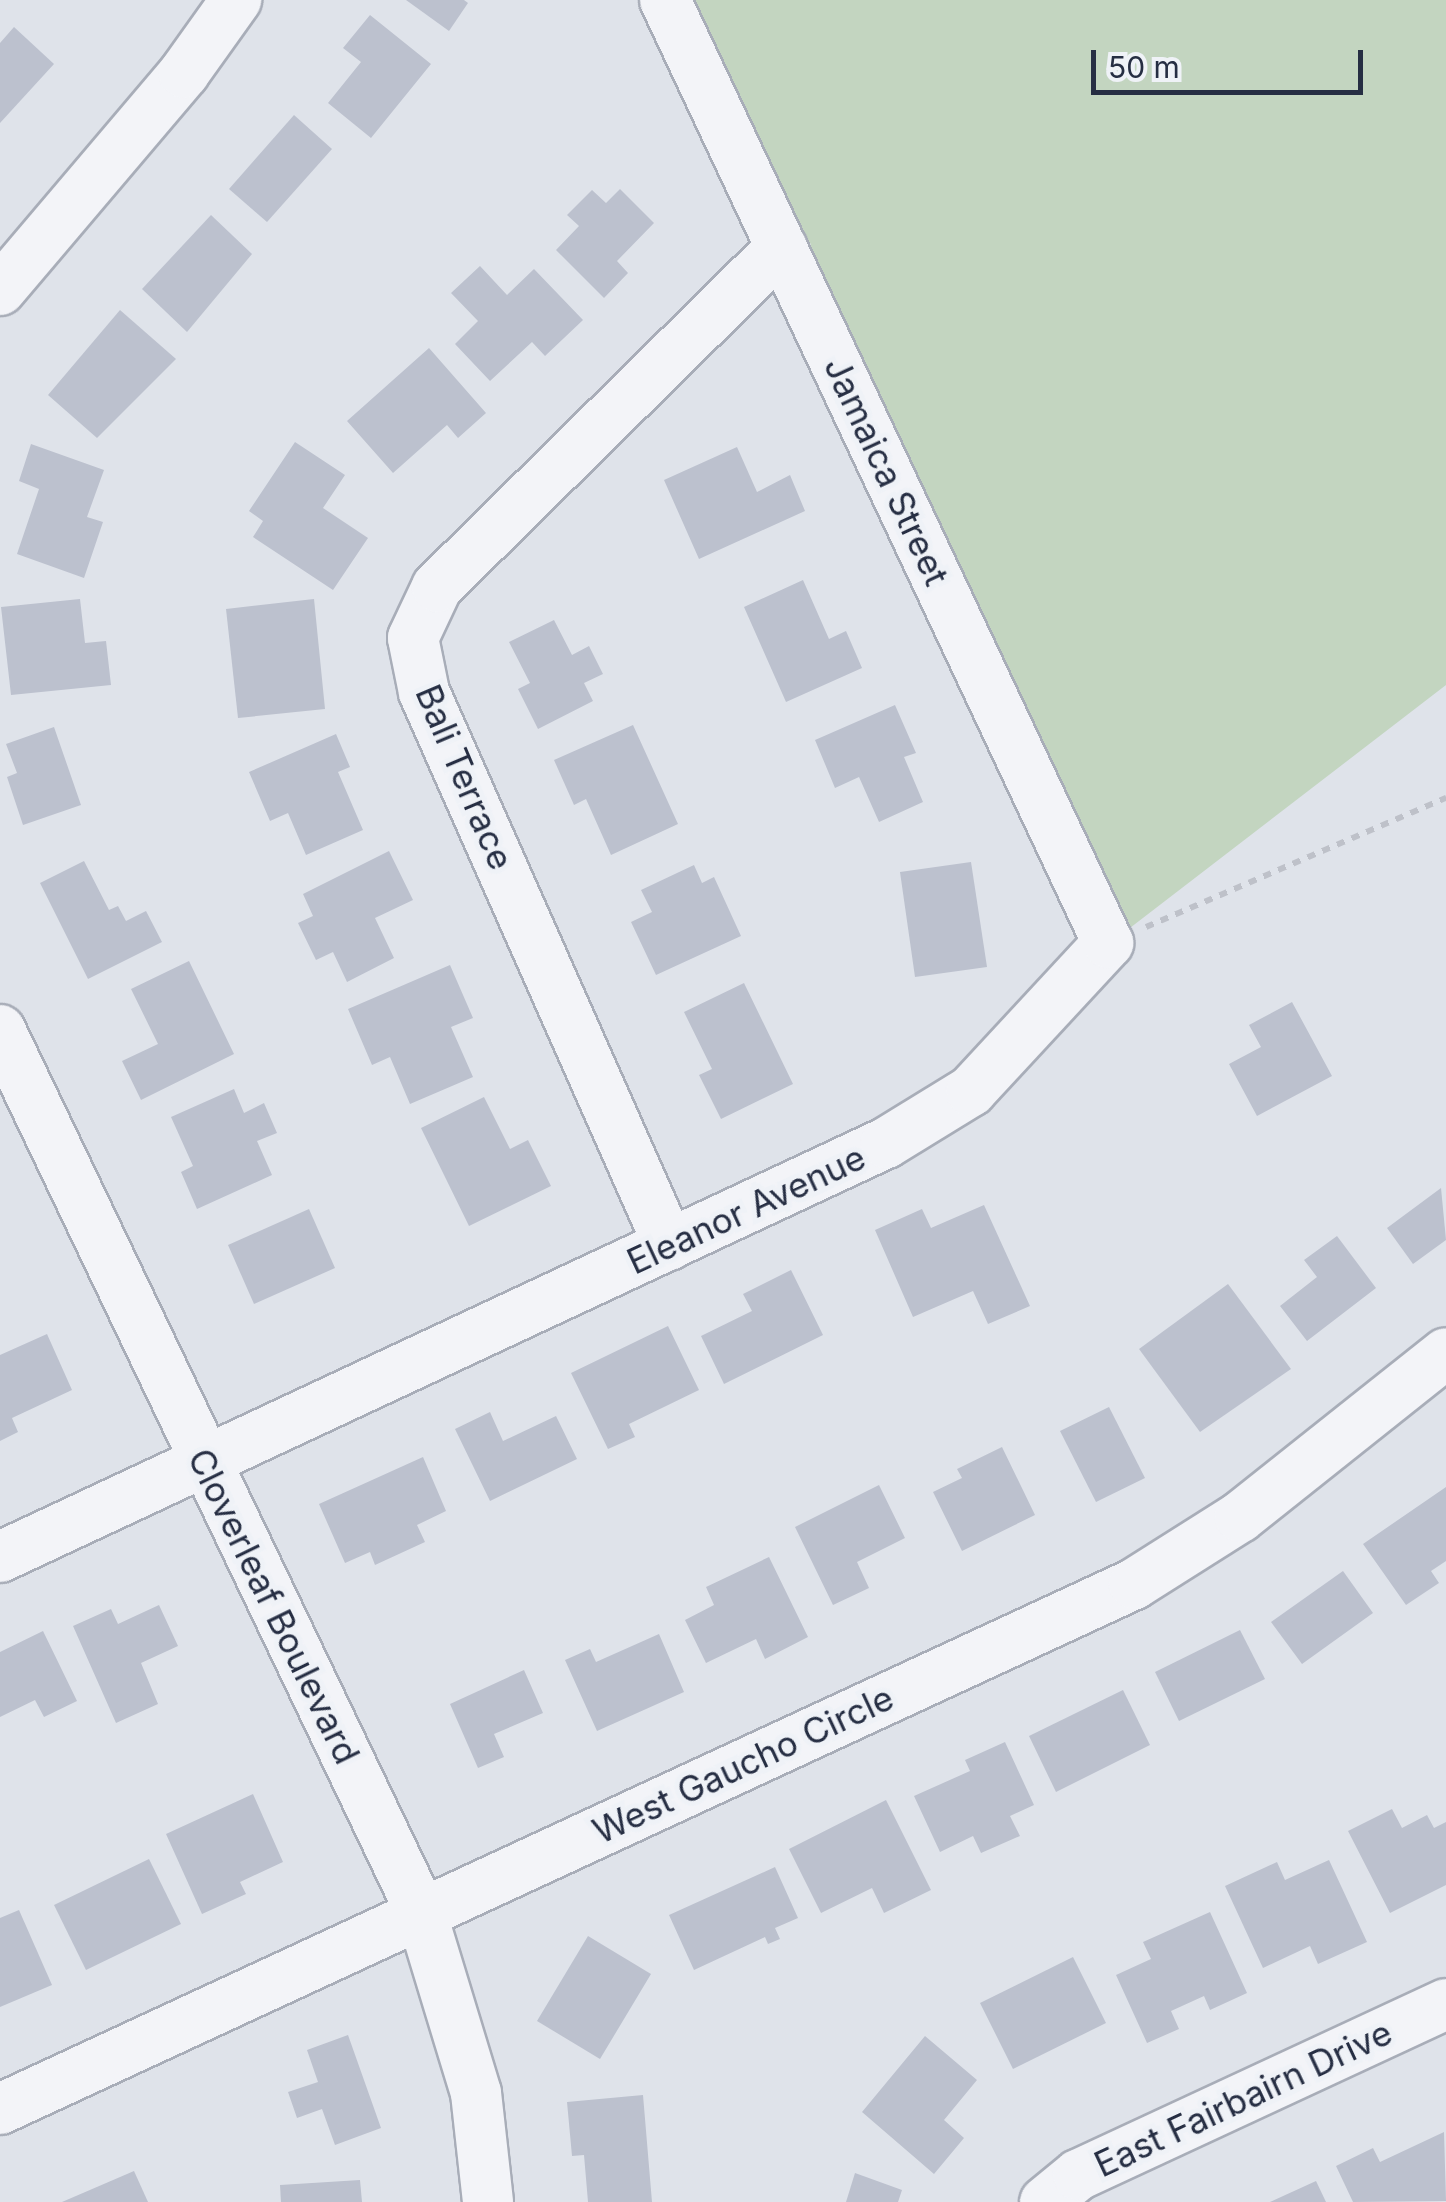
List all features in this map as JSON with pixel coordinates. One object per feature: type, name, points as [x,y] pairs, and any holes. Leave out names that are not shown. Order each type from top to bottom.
[{"type":"street","points":[[0,290],[184,73],[236,0]]},
{"type":"street","name":"Jamaica Street","points":[[665,0],[1108,943]]},
{"type":"street","name":"Bali Terrace","points":[[669,1245],[424,692],[413,638],[437,587],[782,247]]},
{"type":"street","name":"Eleanor Avenue","points":[[0,1557],[886,1144],[972,1091],[1108,943]]},
{"type":"street","name":"Cloverleaf Boulevard","points":[[0,1030],[421,1912],[476,2093],[488,2202]]},
{"type":"street","name":"West Gaucho Circle","points":[[0,2108],[1134,1584],[1240,1517],[1446,1352]]},
{"type":"street","name":"East Fairbairn Drive","points":[[1045,2202],[1078,2175],[1446,2004]]},
{"type":"path","points":[[1108,943],[1446,798]]},
{"type":"green space","points":[[690,0],[1446,0],[1446,685],[1126,931],[806,249],[811,244],[800,234]]},
{"type":"building","points":[[406,0],[464,0],[468,3],[449,31]]},
{"type":"building","points":[[370,15],[431,64],[371,138],[328,103],[361,62],[343,48]]},
{"type":"building","points":[[14,27],[54,64],[0,123],[0,43]]},
{"type":"building","points":[[294,115],[332,149],[267,222],[229,189]]},
{"type":"building","points":[[620,189],[654,223],[617,261],[628,273],[604,298],[556,250],[579,226],[567,215],[592,190],[606,203]]},
{"type":"building","points":[[211,215],[252,254],[187,332],[142,289]]},
{"type":"building","points":[[480,266],[507,295],[534,269],[583,320],[545,356],[532,342],[490,381],[455,344],[478,321],[451,293]]},
{"type":"building","points":[[120,310],[176,359],[97,438],[48,395]]},
{"type":"building","points":[[429,348],[486,413],[458,438],[447,425],[393,473],[347,421]]},
{"type":"building","points":[[295,442],[345,475],[323,508],[368,538],[333,590],[253,537],[263,521],[249,511]]},
{"type":"building","points":[[31,444],[104,470],[87,517],[103,522],[84,578],[17,554],[39,489],[19,481]]},
{"type":"building","points":[[737,447],[757,492],[790,475],[805,511],[699,559],[664,480]]},
{"type":"building","points":[[803,580],[829,639],[846,631],[862,668],[786,702],[744,607]]},
{"type":"building","points":[[80,599],[85,643],[106,641],[111,685],[11,695],[1,607]]},
{"type":"building","points":[[314,599],[325,709],[238,718],[226,609]]},
{"type":"building","points":[[554,620],[572,655],[589,646],[603,674],[584,683],[593,701],[538,729],[518,689],[530,683],[509,642]]},
{"type":"building","points":[[895,705],[916,753],[904,757],[923,802],[879,822],[859,777],[835,788],[815,740]]},
{"type":"building","points":[[633,725],[678,824],[611,855],[586,799],[574,805],[554,760]]},
{"type":"building","points":[[54,727],[81,805],[23,825],[7,777],[17,773],[6,744]]},
{"type":"building","points":[[336,734],[350,767],[338,772],[363,830],[306,855],[288,813],[270,821],[249,772]]},
{"type":"building","points":[[389,851],[413,900],[375,918],[394,958],[347,982],[333,952],[316,960],[298,923],[313,916],[303,894]]},
{"type":"building","points":[[84,861],[109,910],[118,906],[126,921],[146,911],[162,942],[88,979],[40,883]]},
{"type":"building","points":[[971,862],[987,967],[915,977],[900,872]]},
{"type":"building","points":[[694,865],[702,883],[714,877],[741,936],[656,975],[631,922],[652,912],[641,890]]},
{"type":"building","points":[[189,961],[234,1054],[141,1100],[122,1061],[158,1044],[131,989]]},
{"type":"building","points":[[450,965],[473,1018],[451,1027],[473,1077],[410,1104],[390,1057],[372,1065],[348,1009]]},
{"type":"building","points":[[744,983],[793,1084],[721,1119],[699,1075],[712,1069],[684,1012]]},
{"type":"building","points":[[1292,1002],[1332,1076],[1257,1116],[1229,1064],[1261,1047],[1249,1025]]},
{"type":"building","points":[[234,1089],[244,1113],[264,1103],[277,1133],[257,1141],[272,1175],[197,1209],[181,1172],[193,1166],[171,1117]]},
{"type":"building","points":[[484,1097],[510,1149],[528,1140],[551,1186],[469,1226],[421,1128]]},
{"type":"building","points":[[1441,1188],[1446,1240],[1413,1264],[1387,1228]]},
{"type":"building","points":[[984,1205],[1030,1306],[988,1324],[973,1291],[913,1317],[875,1230],[922,1209],[931,1228]]},
{"type":"building","points":[[309,1209],[335,1268],[254,1304],[228,1245]]},
{"type":"building","points":[[1337,1236],[1376,1288],[1307,1341],[1280,1306],[1317,1277],[1304,1260]]},
{"type":"building","points":[[791,1270],[823,1335],[724,1384],[701,1336],[752,1311],[743,1294]]},
{"type":"building","points":[[1228,1284],[1291,1369],[1200,1432],[1139,1349]]},
{"type":"building","points":[[668,1326],[699,1390],[629,1424],[635,1437],[608,1449],[571,1373]]},
{"type":"building","points":[[47,1334],[72,1390],[12,1418],[18,1432],[0,1441],[0,1355]]},
{"type":"building","points":[[1109,1407],[1145,1478],[1096,1502],[1060,1431]]},
{"type":"building","points":[[490,1412],[503,1441],[556,1416],[577,1459],[490,1501],[455,1429]]},
{"type":"building","points":[[1002,1447],[1035,1515],[962,1551],[933,1492],[962,1478],[957,1469]]},
{"type":"building","points":[[423,1457],[446,1511],[417,1525],[425,1542],[375,1565],[370,1552],[345,1563],[319,1504]]},
{"type":"building","points":[[879,1485],[905,1538],[857,1562],[869,1588],[833,1605],[795,1527]]},
{"type":"building","points":[[1446,1487],[1446,1561],[1431,1571],[1439,1583],[1406,1605],[1363,1544]]},
{"type":"building","points":[[769,1557],[808,1637],[765,1659],[756,1639],[706,1663],[685,1620],[714,1605],[706,1587]]},
{"type":"building","points":[[1343,1571],[1373,1613],[1302,1664],[1271,1622]]},
{"type":"building","points":[[159,1605],[178,1646],[141,1663],[158,1704],[116,1723],[73,1626],[111,1609],[118,1624]]},
{"type":"building","points":[[1240,1630],[1265,1679],[1179,1721],[1155,1672]]},
{"type":"building","points":[[43,1631],[77,1701],[44,1717],[35,1700],[0,1717],[0,1652]]},
{"type":"building","points":[[659,1634],[684,1692],[597,1731],[565,1660],[590,1649],[596,1662]]},
{"type":"building","points":[[524,1670],[543,1713],[494,1734],[504,1757],[478,1768],[450,1704]]},
{"type":"building","points":[[1123,1690],[1150,1745],[1056,1792],[1029,1736]]},
{"type":"building","points":[[1005,1742],[1034,1805],[1010,1816],[1020,1836],[981,1853],[973,1836],[940,1852],[914,1796],[970,1771],[965,1760]]},
{"type":"building","points":[[253,1794],[283,1862],[240,1882],[246,1894],[202,1914],[166,1834]]},
{"type":"building","points":[[886,1800],[931,1890],[884,1913],[872,1888],[821,1913],[789,1849]]},
{"type":"building","points":[[1392,1809],[1402,1828],[1427,1815],[1434,1828],[1446,1822],[1446,1885],[1390,1913],[1348,1831]]},
{"type":"building","points":[[149,1859],[181,1924],[86,1970],[54,1905]]},
{"type":"building","points":[[1329,1860],[1367,1942],[1318,1964],[1310,1946],[1263,1968],[1225,1886],[1277,1862],[1285,1880]]},
{"type":"building","points":[[775,1867],[798,1918],[775,1928],[780,1939],[768,1944],[765,1937],[694,1970],[669,1915]]},
{"type":"building","points":[[19,1910],[52,1985],[0,2007],[0,1918]]},
{"type":"building","points":[[1210,1912],[1247,1993],[1210,2010],[1204,1996],[1171,2011],[1179,2029],[1147,2043],[1116,1975],[1151,1959],[1143,1942]]},
{"type":"building","points":[[588,1936],[651,1974],[600,2059],[537,2021]]},
{"type":"building","points":[[1073,1957],[1106,2023],[1013,2069],[980,2003]]},
{"type":"building","points":[[348,2035],[381,2128],[335,2145],[322,2109],[297,2118],[288,2092],[318,2082],[307,2050]]},
{"type":"building","points":[[925,2036],[977,2080],[944,2120],[964,2138],[934,2174],[862,2112]]},
{"type":"building","points":[[643,2095],[652,2202],[588,2202],[584,2155],[572,2156],[567,2102]]},
{"type":"building","points":[[1444,2132],[1446,2201],[1353,2202],[1336,2166],[1373,2148],[1380,2162]]},
{"type":"building","points":[[134,2171],[148,2202],[62,2202]]},
{"type":"building","points":[[855,2173],[902,2190],[898,2202],[846,2202]]},
{"type":"building","points":[[360,2180],[362,2202],[281,2202],[280,2185]]},
{"type":"building","points":[[1316,2181],[1326,2202],[1270,2202]]}]
